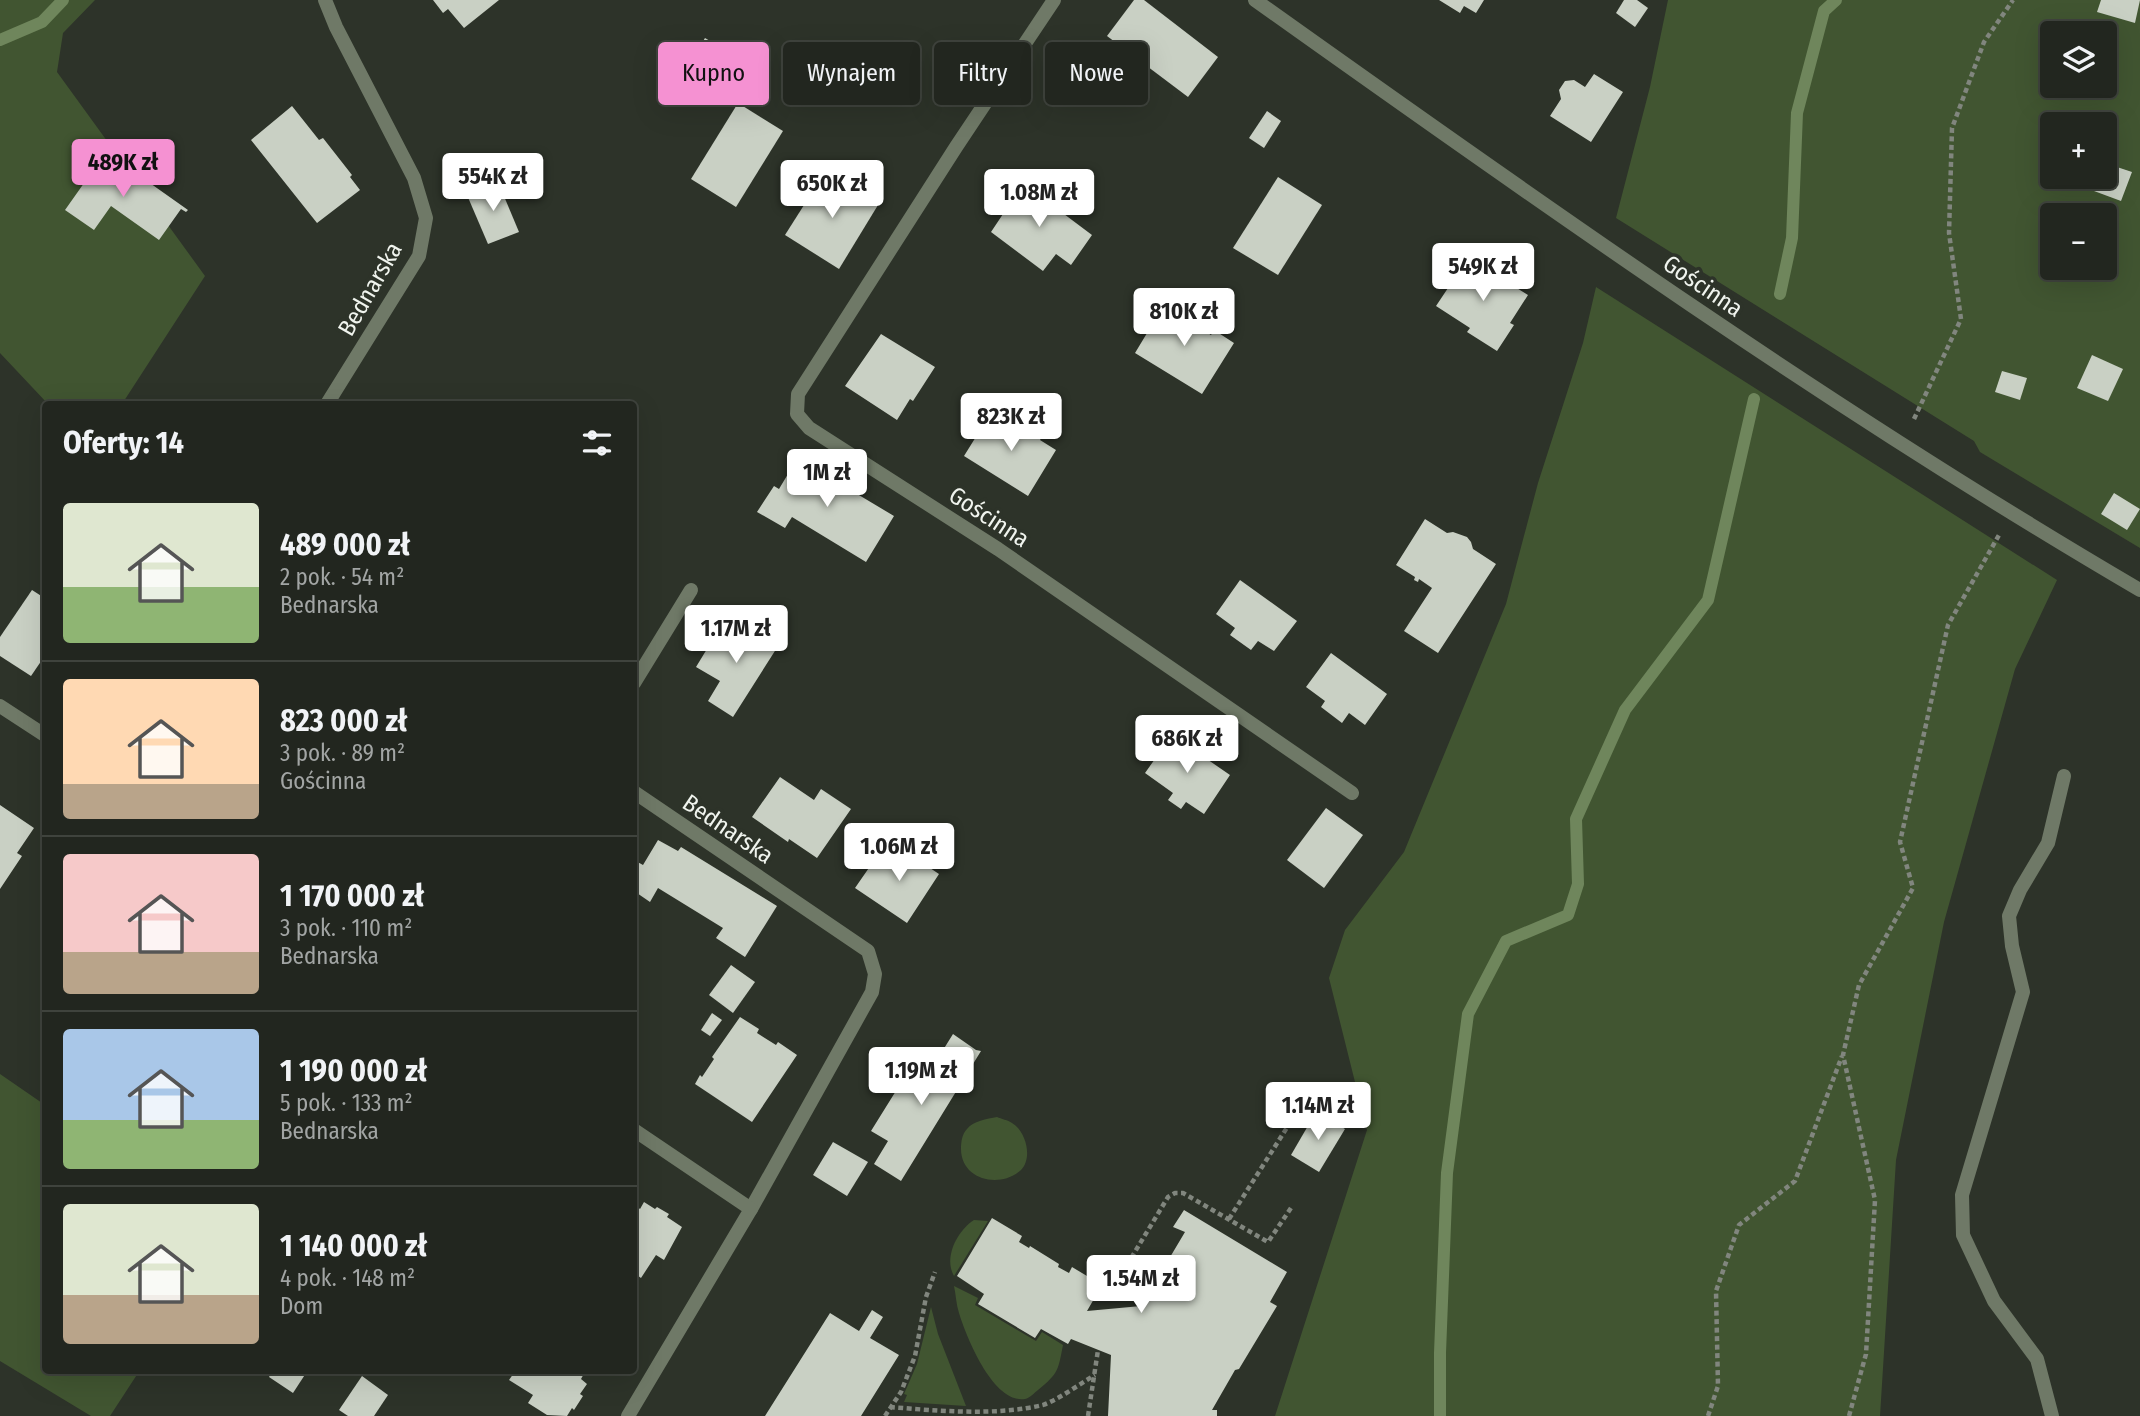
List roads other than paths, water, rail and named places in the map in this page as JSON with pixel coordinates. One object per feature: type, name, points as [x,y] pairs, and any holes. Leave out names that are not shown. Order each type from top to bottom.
[{"type":"street","name":"Bednarska","points":[[326,0],[336,27],[414,178],[426,218],[419,256],[329,401]]},
{"type":"street","name":"Gościnna","points":[[1054,0],[798,394],[797,414],[809,428],[998,549],[1352,793]]},
{"type":"street","name":"Gościnna","points":[[1255,0],[1492,170],[1694,308],[1913,451],[2140,590]]},
{"type":"street","points":[[637,678],[691,590]]},
{"type":"street","points":[[0,706],[42,733]]},
{"type":"street","points":[[2052,1416],[2037,1359],[1994,1301],[1963,1235],[1962,1195],[2022,992],[2012,946],[2009,916],[2020,890],[2048,843],[2064,776]]},
{"type":"street","name":"Bednarska","points":[[628,1416],[751,1209],[872,992],[875,974],[868,951],[637,794]]},
{"type":"street","points":[[637,1132],[751,1209]]},
{"type":"waterway","points":[[0,40],[42,22],[63,0]]},
{"type":"waterway","points":[[1780,294],[1792,238],[1797,113],[1824,11],[1836,0]]},
{"type":"waterway","points":[[1440,1416],[1447,1173],[1468,1014],[1506,941],[1568,915],[1578,884],[1576,819],[1625,710],[1708,600],[1754,399]]}]
